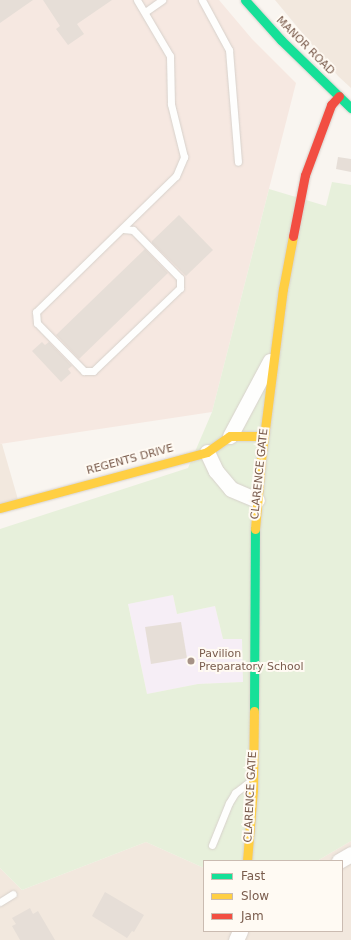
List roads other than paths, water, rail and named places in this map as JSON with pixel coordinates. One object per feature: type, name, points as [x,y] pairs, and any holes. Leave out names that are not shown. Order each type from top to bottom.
[{"type":"street","name":"MANOR ROAD","points":[[245,0],[281,40],[351,108]]},
{"type":"street","name":"CLARENCE GATE","points":[[247,860],[253,780],[255,524],[264,436],[283,289],[306,175],[331,106],[339,96]]},
{"type":"street","points":[[264,436],[230,436],[275,351]]},
{"type":"street","name":"REGENTS DRIVE","points":[[0,508],[207,452],[230,436]]},
{"type":"street","points":[[207,452],[216,472],[231,489],[257,500]]},
{"type":"street","points":[[341,860],[351,854]]},
{"type":"lane","points":[[122,229],[133,230],[180,278],[180,288],[93,371],[84,371],[37,322],[36,312],[176,176],[184,157],[171,104],[170,56],[137,0]]},
{"type":"lane","points":[[145,12],[162,0]]},
{"type":"lane","points":[[202,0],[229,50],[238,162]]},
{"type":"lane","points":[[212,845],[234,793],[253,780]]},
{"type":"lane","points":[[0,902],[13,894]]},
{"type":"place","name":"Pavilion Preparatory School","points":[[191,661]]}]
